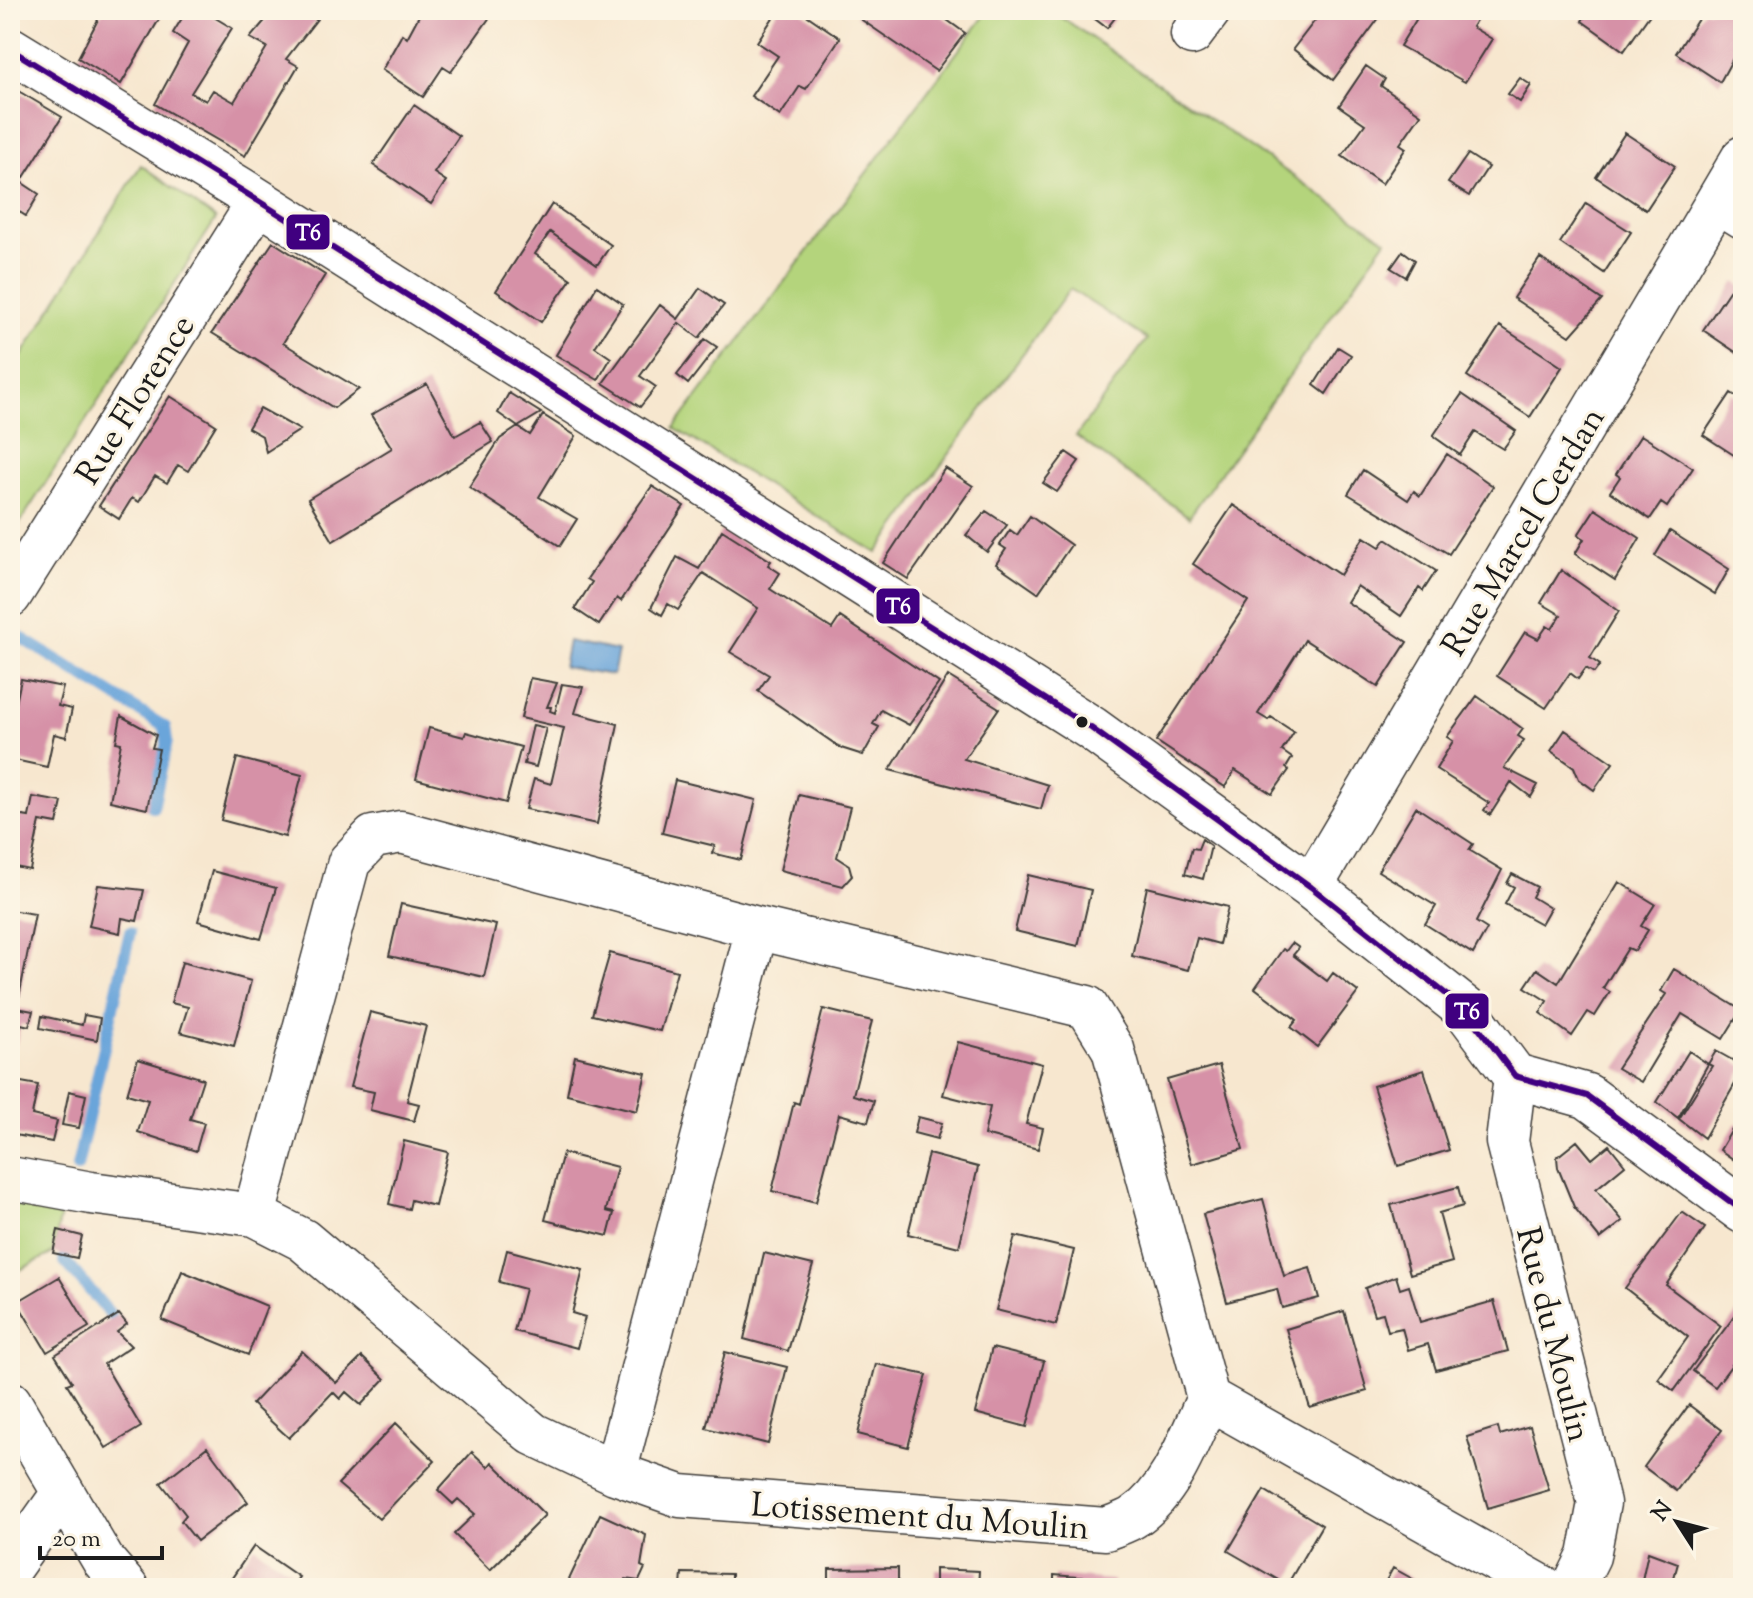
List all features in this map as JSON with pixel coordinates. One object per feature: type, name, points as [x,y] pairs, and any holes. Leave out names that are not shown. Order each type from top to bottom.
[{"type":"street","points":[[10,49],[259,201],[1091,728],[1311,887],[1465,1009],[1515,1076],[1587,1096],[1743,1211]]},
{"type":"street","name":"Rue Marcel Cerdan","points":[[1311,887],[1730,209],[1743,157]]},
{"type":"street","name":"Rue Florence","points":[[10,596],[259,201]]},
{"type":"street","points":[[254,1215],[349,862],[373,837],[401,832],[757,928],[1087,1007],[1113,1049],[1208,1398],[1545,1588]]},
{"type":"street","points":[[615,1473],[757,928]]},
{"type":"street","name":"Rue du Moulin","points":[[1515,1076],[1507,1142],[1599,1503],[1589,1556],[1573,1588]]},
{"type":"street","name":"Lotissement du Moulin","points":[[10,1178],[91,1193],[254,1215],[303,1240],[533,1434],[615,1473],[680,1496],[1106,1529],[1135,1516],[1154,1497],[1174,1468],[1208,1398]]},
{"type":"street","points":[[10,1402],[103,1560],[127,1588]]},
{"type":"street","points":[[10,1568],[63,1493]]},
{"type":"green space","points":[[989,10],[1051,10],[1386,240],[1189,517],[1076,436],[1147,339],[1070,289],[877,553],[674,428]]},
{"type":"green space","points":[[141,165],[216,219],[10,538],[10,362],[16,365]]},
{"type":"green space","points":[[10,1196],[62,1209],[53,1253],[10,1275]]},
{"type":"water","points":[[568,641],[618,651],[613,675],[563,667]]},
{"type":"building","points":[[103,10],[151,10],[161,16],[121,84],[78,58]]},
{"type":"building","points":[[187,10],[202,10],[232,28],[191,93],[206,101],[213,90],[234,102],[267,47],[250,38],[268,17],[260,10],[324,10],[286,59],[298,66],[245,156],[155,104],[188,43],[173,33]]},
{"type":"building","points":[[422,10],[495,10],[451,72],[443,67],[423,97],[382,70],[402,34],[407,38]]},
{"type":"building","points":[[778,10],[802,12],[840,38],[806,89],[800,86],[780,116],[751,96],[778,56],[757,42]]},
{"type":"building","points":[[860,10],[933,10],[965,33],[936,71],[856,16]]},
{"type":"building","points":[[1083,10],[1121,10],[1107,28]]},
{"type":"building","points":[[1323,10],[1368,10],[1379,18],[1333,80],[1293,49]]},
{"type":"building","points":[[1422,10],[1482,10],[1472,27],[1492,39],[1465,82],[1400,46]]},
{"type":"building","points":[[1589,10],[1653,10],[1624,51],[1582,21]]},
{"type":"building","points":[[1704,10],[1743,10],[1743,40],[1720,82],[1676,53]]},
{"type":"building","points":[[1366,66],[1385,79],[1381,86],[1421,114],[1400,144],[1406,148],[1382,184],[1342,156],[1365,124],[1339,106]]},
{"type":"building","points":[[1520,78],[1531,85],[1520,102],[1508,94]]},
{"type":"building","points":[[10,86],[62,117],[21,182],[39,194],[26,216],[10,206]]},
{"type":"building","points":[[414,105],[459,136],[434,173],[446,181],[431,204],[373,165]]},
{"type":"building","points":[[1625,133],[1675,166],[1646,210],[1596,177]]},
{"type":"building","points":[[1468,154],[1488,167],[1469,196],[1448,183]]},
{"type":"building","points":[[1586,203],[1631,232],[1604,273],[1560,243]]},
{"type":"building","points":[[552,204],[611,245],[597,265],[550,232],[535,254],[571,279],[541,322],[496,291]]},
{"type":"building","points":[[273,242],[325,275],[283,343],[359,389],[334,408],[212,333]]},
{"type":"building","points":[[1403,251],[1415,260],[1406,277],[1391,268]]},
{"type":"building","points":[[1540,258],[1602,300],[1570,336],[1513,298]]},
{"type":"building","points":[[1735,282],[1743,287],[1743,357],[1703,330]]},
{"type":"building","points":[[597,286],[623,304],[595,347],[611,358],[598,380],[556,355]]},
{"type":"building","points":[[700,288],[724,305],[699,338],[679,323],[640,376],[656,387],[640,407],[603,383],[660,305],[678,319]]},
{"type":"building","points":[[1500,326],[1562,367],[1530,417],[1467,376]]},
{"type":"building","points":[[705,339],[717,347],[688,384],[677,375]]},
{"type":"building","points":[[1338,347],[1351,355],[1326,394],[1314,385]]},
{"type":"building","points":[[427,384],[455,436],[480,422],[493,442],[333,541],[308,499],[392,448],[371,415]]},
{"type":"building","points":[[509,393],[541,413],[518,427],[498,413]]},
{"type":"building","points":[[1731,393],[1743,401],[1743,461],[1703,435]]},
{"type":"building","points":[[1462,394],[1516,431],[1503,449],[1475,432],[1460,455],[1433,436]]},
{"type":"building","points":[[170,396],[216,425],[188,471],[178,465],[167,483],[155,476],[139,502],[132,498],[119,519],[99,506]]},
{"type":"building","points":[[260,408],[300,430],[266,452],[262,436],[248,428]]},
{"type":"building","points":[[543,415],[576,436],[539,497],[577,519],[560,546],[469,487],[500,439],[518,427],[530,435]]},
{"type":"building","points":[[1641,435],[1693,468],[1667,507],[1661,503],[1650,519],[1610,492],[1620,477],[1616,474]]},
{"type":"building","points":[[1066,452],[1079,461],[1057,492],[1043,483]]},
{"type":"building","points":[[1447,454],[1493,486],[1449,554],[1348,494],[1363,470],[1408,500],[1414,491],[1420,496]]},
{"type":"building","points":[[945,468],[973,486],[908,579],[883,563]]},
{"type":"building","points":[[652,486],[684,506],[621,601],[617,598],[599,625],[575,609],[592,582],[587,579]]},
{"type":"building","points":[[1233,505],[1340,575],[1364,537],[1380,547],[1386,539],[1436,571],[1423,591],[1419,588],[1401,616],[1357,586],[1347,602],[1407,642],[1378,687],[1305,640],[1258,714],[1268,720],[1271,717],[1294,732],[1282,751],[1292,758],[1286,768],[1289,770],[1272,794],[1235,770],[1225,787],[1156,741],[1248,601],[1193,564]]},
{"type":"building","points":[[1595,509],[1640,538],[1615,580],[1575,554],[1584,539],[1578,535]]},
{"type":"building","points":[[986,511],[1007,525],[987,552],[966,535]]},
{"type":"building","points":[[1030,516],[1071,545],[1038,593],[996,564],[1006,549],[1000,545],[1010,530],[1017,535]]},
{"type":"building","points":[[722,530],[771,561],[768,565],[780,573],[770,589],[832,629],[840,617],[939,683],[909,725],[881,710],[873,724],[879,727],[863,755],[841,748],[758,691],[769,675],[730,652],[758,608],[703,573],[678,610],[668,604],[662,615],[651,608],[677,557],[699,569]]},
{"type":"building","points":[[1670,531],[1729,569],[1715,594],[1655,556]]},
{"type":"building","points":[[1561,570],[1619,611],[1590,658],[1600,665],[1594,673],[1586,668],[1578,679],[1570,673],[1546,708],[1497,676],[1525,632],[1538,639],[1547,626],[1552,629],[1561,615],[1541,603]]},
{"type":"building","points":[[948,676],[999,708],[964,759],[1048,785],[1041,809],[890,770]]},
{"type":"building","points":[[530,678],[557,683],[547,707],[551,707],[550,711],[555,713],[562,684],[583,687],[575,713],[618,724],[597,824],[526,809],[534,779],[551,784],[564,728],[521,718]]},
{"type":"building","points":[[21,679],[63,687],[58,706],[72,709],[66,737],[54,734],[47,767],[10,759],[10,733]]},
{"type":"building","points":[[1477,696],[1523,729],[1518,736],[1524,740],[1504,768],[1538,785],[1531,797],[1511,782],[1490,815],[1484,810],[1489,803],[1436,769],[1453,741],[1447,737]]},
{"type":"building","points":[[121,716],[156,735],[152,748],[159,749],[147,809],[110,801],[121,743],[116,742]]},
{"type":"building","points":[[533,725],[546,728],[536,767],[524,764]]},
{"type":"building","points":[[429,728],[464,737],[466,732],[521,747],[506,803],[416,779]]},
{"type":"building","points":[[1565,730],[1613,763],[1594,790],[1579,779],[1574,767],[1551,751]]},
{"type":"building","points":[[237,758],[302,775],[285,837],[221,820]]},
{"type":"building","points":[[675,780],[756,800],[741,860],[712,853],[715,846],[662,833]]},
{"type":"building","points":[[799,795],[850,807],[837,857],[849,865],[852,876],[843,886],[780,870]]},
{"type":"building","points":[[33,797],[62,802],[57,824],[40,821],[30,870],[10,866],[10,814],[29,817]]},
{"type":"building","points":[[1416,807],[1473,844],[1469,850],[1502,870],[1476,922],[1487,929],[1473,954],[1425,924],[1436,906],[1378,871]]},
{"type":"building","points":[[1202,839],[1211,846],[1203,879],[1185,874],[1192,848],[1198,849]]},
{"type":"building","points":[[212,871],[276,888],[261,939],[198,921]]},
{"type":"building","points":[[1512,874],[1537,887],[1532,897],[1550,908],[1541,924],[1505,904],[1514,887],[1507,883]]},
{"type":"building","points":[[1028,875],[1091,890],[1078,946],[1015,931]]},
{"type":"building","points":[[1619,882],[1655,904],[1641,926],[1648,930],[1635,951],[1628,948],[1603,988],[1610,992],[1595,1016],[1588,1012],[1572,1036],[1540,1013],[1547,1001],[1525,987],[1537,969],[1558,983]]},
{"type":"building","points":[[98,885],[144,890],[137,921],[122,918],[120,933],[89,926]]},
{"type":"building","points":[[1147,887],[1228,907],[1219,944],[1197,938],[1188,970],[1132,956]]},
{"type":"building","points":[[401,904],[496,925],[484,977],[389,956]]},
{"type":"building","points":[[10,910],[35,914],[17,1008],[33,1011],[29,1026],[21,1024],[16,1045],[10,1044]]},
{"type":"building","points":[[1292,943],[1299,948],[1293,955],[1327,981],[1333,973],[1358,992],[1317,1047],[1291,1027],[1297,1020],[1255,988],[1283,949],[1286,951]]},
{"type":"building","points":[[610,953],[677,971],[660,1031],[592,1015]]},
{"type":"building","points":[[182,962],[251,981],[234,1046],[180,1032],[188,1007],[171,1003]]},
{"type":"building","points":[[1674,969],[1741,1010],[1723,1039],[1682,1014],[1641,1082],[1617,1068],[1666,994],[1661,991]]},
{"type":"building","points":[[823,1009],[872,1021],[853,1095],[874,1101],[868,1122],[839,1114],[816,1202],[772,1191],[794,1102],[799,1104]]},
{"type":"building","points":[[370,1012],[426,1026],[407,1101],[419,1104],[414,1121],[370,1110],[374,1092],[350,1087]]},
{"type":"building","points":[[84,1015],[100,1018],[97,1040],[40,1028],[42,1016],[82,1025]]},
{"type":"building","points":[[958,1042],[1042,1064],[1026,1124],[1043,1128],[1038,1149],[984,1135],[990,1107],[943,1095]]},
{"type":"building","points":[[1689,1051],[1708,1064],[1678,1118],[1657,1102]]},
{"type":"building","points":[[1716,1051],[1743,1066],[1743,1070],[1704,1138],[1679,1119],[1712,1066],[1708,1064]]},
{"type":"building","points":[[575,1056],[646,1073],[637,1111],[567,1094]]},
{"type":"building","points":[[138,1059],[203,1079],[190,1119],[204,1123],[196,1151],[138,1132],[148,1100],[127,1094]]},
{"type":"building","points":[[1219,1065],[1243,1149],[1192,1164],[1167,1080]]},
{"type":"building","points":[[1424,1070],[1449,1150],[1398,1166],[1373,1086]]},
{"type":"building","points":[[10,1080],[38,1085],[32,1115],[57,1121],[52,1142],[10,1134]]},
{"type":"building","points":[[69,1091],[86,1095],[79,1128],[62,1125]]},
{"type":"building","points":[[918,1117],[942,1123],[937,1139],[914,1133]]},
{"type":"building","points":[[1736,1123],[1743,1127],[1743,1166],[1720,1150]]},
{"type":"building","points":[[404,1141],[448,1152],[435,1206],[411,1200],[409,1209],[389,1204]]},
{"type":"building","points":[[1577,1141],[1592,1159],[1609,1145],[1625,1165],[1596,1189],[1623,1221],[1600,1239],[1574,1207],[1558,1168],[1557,1157]]},
{"type":"building","points":[[563,1153],[617,1167],[606,1211],[614,1213],[608,1236],[545,1220]]},
{"type":"building","points":[[928,1154],[978,1167],[959,1247],[908,1234]]},
{"type":"building","points":[[1458,1187],[1463,1206],[1439,1213],[1452,1262],[1410,1274],[1391,1205]]},
{"type":"building","points":[[1263,1199],[1284,1276],[1310,1268],[1319,1298],[1282,1308],[1277,1289],[1227,1302],[1203,1214]]},
{"type":"building","points":[[1682,1212],[1705,1228],[1666,1285],[1721,1326],[1674,1391],[1658,1379],[1688,1337],[1625,1288]]},
{"type":"building","points":[[58,1230],[82,1236],[77,1258],[53,1253]]},
{"type":"building","points":[[1015,1236],[1074,1250],[1056,1325],[996,1310]]},
{"type":"building","points":[[507,1250],[583,1270],[572,1313],[585,1317],[577,1348],[514,1331],[525,1289],[499,1282]]},
{"type":"building","points":[[764,1253],[813,1265],[788,1351],[744,1339]]},
{"type":"building","points":[[182,1271],[267,1306],[248,1355],[162,1320]]},
{"type":"building","points":[[1396,1276],[1400,1289],[1409,1286],[1420,1322],[1494,1301],[1508,1351],[1436,1370],[1428,1344],[1408,1350],[1402,1328],[1388,1331],[1383,1313],[1374,1315],[1365,1288]]},
{"type":"building","points":[[59,1277],[89,1327],[47,1352],[17,1302]]},
{"type":"building","points":[[1743,1305],[1743,1350],[1715,1387],[1693,1371]]},
{"type":"building","points":[[1344,1311],[1367,1391],[1310,1408],[1286,1329]]},
{"type":"building","points":[[119,1314],[127,1324],[117,1332],[131,1346],[104,1364],[141,1427],[106,1448],[67,1384],[72,1382],[55,1355]]},
{"type":"building","points":[[992,1348],[1044,1361],[1027,1427],[975,1413]]},
{"type":"building","points":[[302,1351],[336,1383],[362,1357],[385,1379],[361,1405],[346,1392],[340,1399],[333,1392],[289,1438],[252,1404]]},
{"type":"building","points":[[725,1352],[787,1367],[768,1444],[706,1428]]},
{"type":"building","points":[[876,1364],[927,1375],[908,1447],[858,1434]]},
{"type":"building","points":[[1689,1405],[1722,1430],[1676,1491],[1644,1467]]},
{"type":"building","points":[[396,1423],[435,1461],[379,1519],[338,1484]]},
{"type":"building","points":[[1530,1426],[1549,1490],[1488,1508],[1467,1437],[1498,1427],[1500,1435]]},
{"type":"building","points":[[207,1447],[248,1502],[197,1541],[181,1521],[186,1515],[161,1483]]},
{"type":"building","points":[[472,1452],[488,1467],[492,1462],[545,1515],[490,1570],[454,1534],[475,1514],[458,1499],[453,1504],[438,1490]]},
{"type":"building","points":[[1264,1490],[1322,1525],[1287,1585],[1228,1551]]},
{"type":"building","points":[[600,1514],[646,1535],[641,1566],[645,1568],[639,1581],[626,1579],[622,1588],[565,1588]]},
{"type":"building","points":[[254,1546],[299,1577],[291,1588],[225,1588]]},
{"type":"building","points":[[1648,1552],[1678,1563],[1672,1585],[1642,1580]]},
{"type":"building","points":[[898,1568],[898,1588],[829,1588],[829,1569]]},
{"type":"building","points":[[1393,1568],[1429,1588],[1382,1588]]},
{"type":"building","points":[[935,1569],[979,1571],[978,1588],[935,1588]]},
{"type":"building","points":[[682,1573],[731,1574],[731,1588],[681,1588]]},
{"type":"building","points":[[1054,1575],[1113,1580],[1113,1588],[1054,1588]]},
{"type":"waterway","points":[[20,637],[165,727],[167,741],[153,807]]},
{"type":"waterway","points":[[77,1167],[130,932]]},
{"type":"waterway","points":[[64,1260],[110,1314]]},
{"type":"transit line","name":"T6","points":[[10,49],[241,190],[1091,728],[1311,887],[1465,1009],[1515,1076],[1587,1096],[1743,1211]]}]
